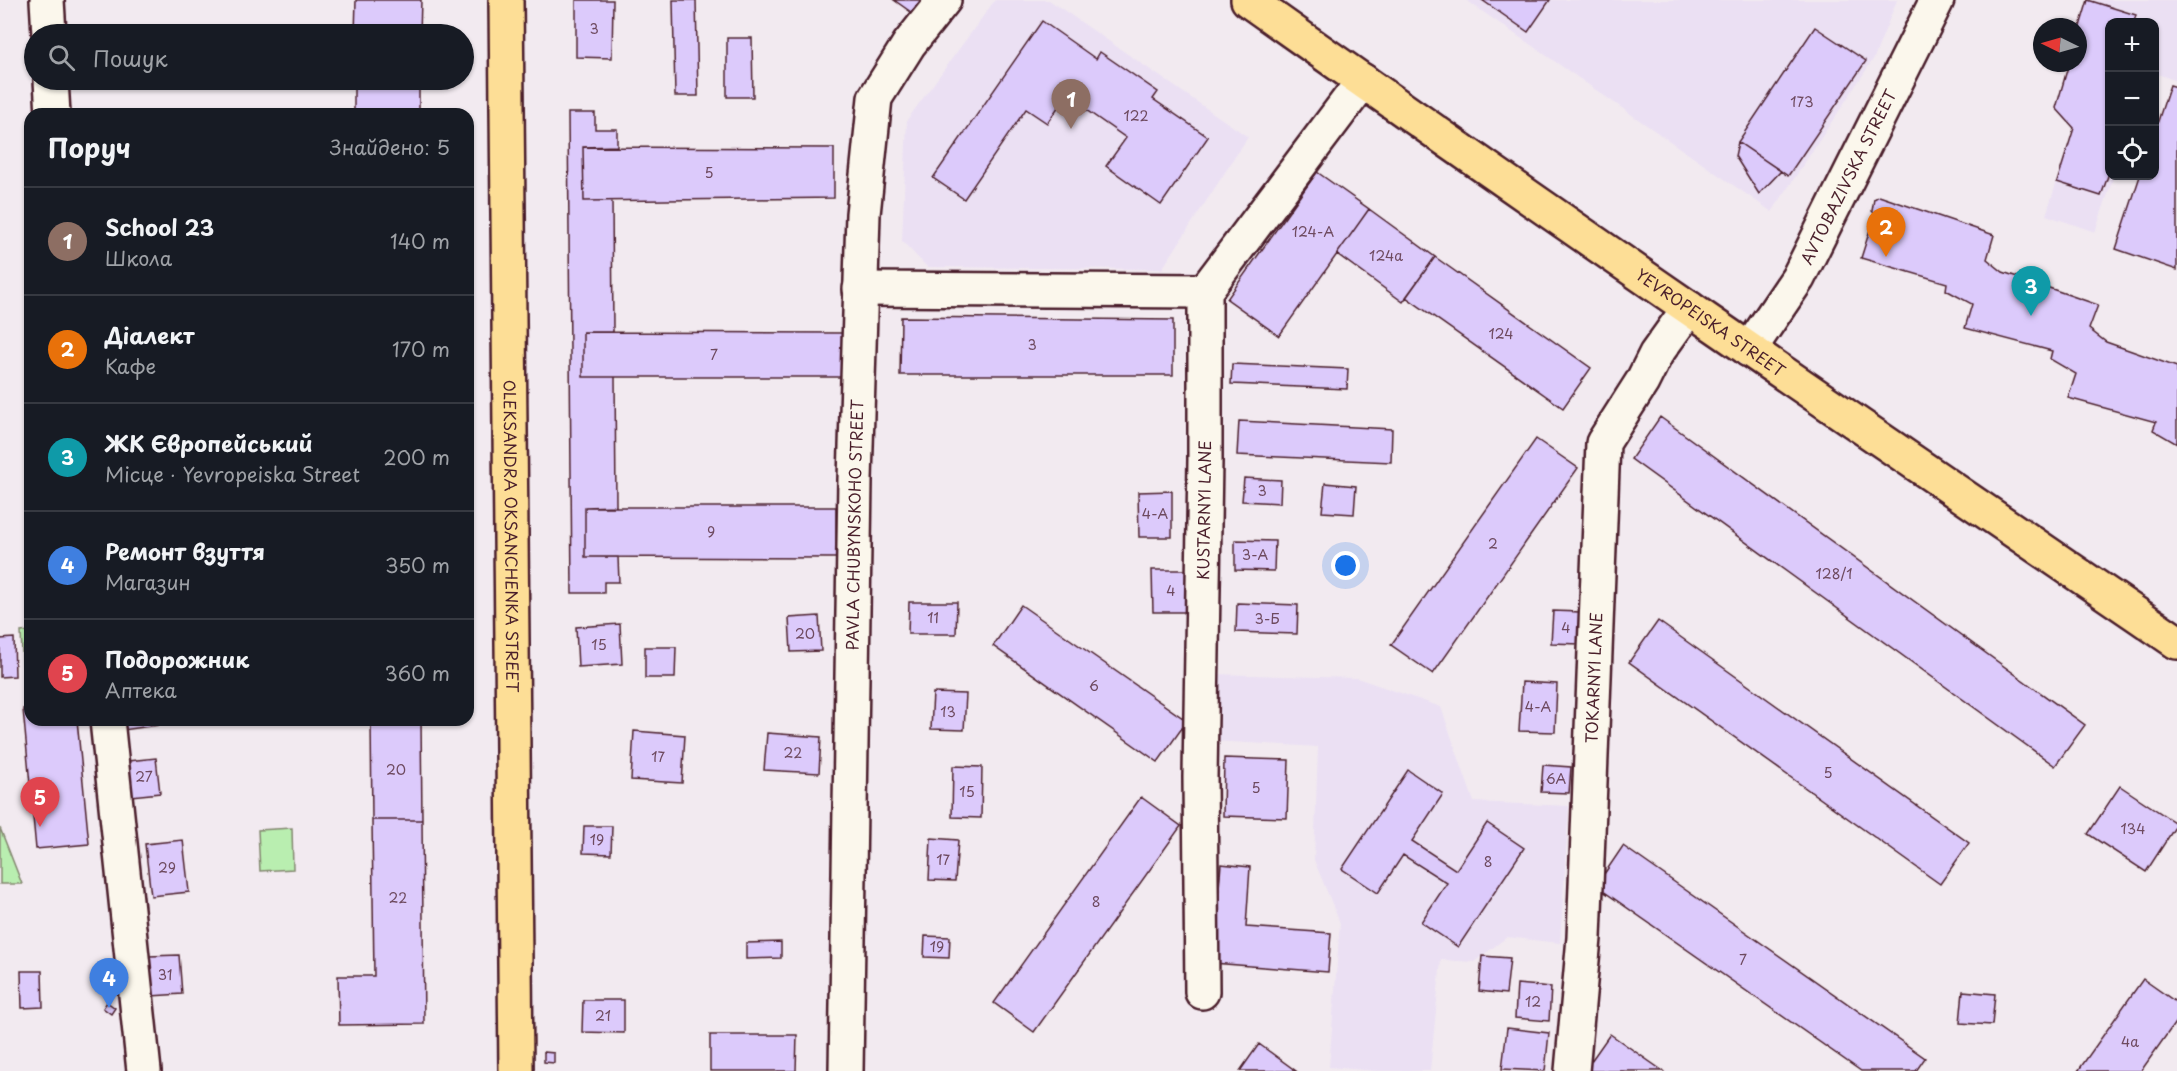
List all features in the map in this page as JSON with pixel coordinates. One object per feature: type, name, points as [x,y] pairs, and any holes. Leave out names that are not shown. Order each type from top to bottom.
[{"type":"main road","name":"OLEKSANDRA OKSANCHENKA STREET","points":[[506,0],[516,1071]]},
{"type":"main road","name":"YEVROPEISKA STREET","points":[[1248,0],[1749,350],[2177,642]]},
{"type":"street","points":[[47,0],[48,24]]},
{"type":"street","name":"PAVLA CHUBYNSKOHO STREET","points":[[846,1071],[863,214],[875,98],[909,44],[944,0]]},
{"type":"street","name":"AVTOBAZIVSKA STREET","points":[[1749,350],[1798,278],[1937,0]]},
{"type":"street","points":[[860,289],[1205,291],[1363,81]]},
{"type":"street","points":[[52,90],[53,108]]},
{"type":"street","name":"KUSTARNYI LANE","points":[[1202,992],[1200,777],[1205,291]]},
{"type":"street","name":"TOKARNYI LANE","points":[[1572,1071],[1584,938],[1603,443],[1642,382],[1656,354],[1689,308]]},
{"type":"street","points":[[108,726],[144,1071]]},
{"type":"shaded area","points":[[995,0],[1049,0],[1248,137],[1162,269],[927,267],[902,241],[907,120]]},
{"type":"shaded area","points":[[1466,0],[1897,0],[1874,58],[1772,212]]},
{"type":"shaded area","points":[[2088,0],[2177,0],[2177,81],[2159,74],[2159,18],[2105,18],[2105,180],[2113,180],[2095,232],[2046,215],[2074,128],[2056,108],[2066,72],[2087,72],[2087,18],[2083,18]]},
{"type":"shaded area","points":[[1213,674],[1357,678],[1441,707],[1474,802],[1569,806],[1560,943],[1507,937],[1474,962],[1441,960],[1430,1071],[1377,1071],[1329,1067],[1340,923],[1314,860],[1318,747],[1213,741]]},
{"type":"green space","points":[[21,632],[24,632],[24,673],[23,673]]},
{"type":"green space","points":[[0,828],[22,884],[0,884]]},
{"type":"green space","points":[[292,828],[293,869],[260,871],[258,830]]},
{"type":"building","points":[[356,0],[421,0],[420,24],[355,24]]},
{"type":"building","points":[[576,0],[613,0],[612,58],[576,57]]},
{"type":"building","points":[[673,0],[696,0],[698,96],[675,96]]},
{"type":"building","points":[[894,0],[930,0],[918,17]]},
{"type":"building","points":[[1482,0],[1550,0],[1528,32]]},
{"type":"building","points":[[2088,0],[2136,15],[2135,18],[2105,18],[2107,180],[2101,196],[2057,182],[2074,128],[2056,108],[2066,72],[2087,72],[2087,18],[2083,18]]},
{"type":"building","points":[[1042,21],[1096,59],[1100,52],[1158,92],[1153,99],[1208,137],[1161,205],[1106,166],[1126,138],[1066,96],[1047,123],[1026,109],[964,199],[933,178]]},
{"type":"building","points":[[1815,27],[1866,61],[1788,176],[1738,142]]},
{"type":"building","points":[[727,38],[752,38],[753,97],[727,97]]},
{"type":"building","points":[[2170,85],[2177,87],[2177,270],[2116,249],[2139,180],[2159,180],[2159,118]]},
{"type":"building","points":[[354,90],[419,90],[419,108],[354,108]]},
{"type":"building","points":[[568,113],[595,113],[595,129],[617,129],[617,146],[583,147],[584,201],[612,201],[613,332],[583,332],[583,377],[615,377],[616,506],[585,507],[585,557],[618,557],[619,582],[604,582],[604,593],[572,593]]},
{"type":"building","points":[[1738,142],[1781,171],[1759,194],[1735,156]]},
{"type":"building","points":[[583,147],[834,148],[834,198],[584,201]]},
{"type":"building","points":[[1317,172],[1369,209],[1279,336],[1227,299]]},
{"type":"building","points":[[1879,196],[1994,235],[1987,259],[2003,272],[2098,305],[2089,329],[2106,342],[2177,367],[2177,444],[2153,430],[2156,422],[2068,398],[2076,374],[2050,359],[2052,351],[1965,328],[1972,304],[1946,290],[1947,283],[1861,258],[1875,214],[1872,211],[1874,199]]},
{"type":"building","points":[[1369,209],[1435,257],[1403,302],[1337,254]]},
{"type":"building","points":[[1435,257],[1591,368],[1563,408],[1406,297]]},
{"type":"building","points":[[901,317],[1173,320],[1173,375],[900,375]]},
{"type":"building","points":[[583,332],[845,333],[845,377],[583,377]]},
{"type":"building","points":[[1232,364],[1348,369],[1347,389],[1231,384]]},
{"type":"building","points":[[1660,417],[2085,725],[2055,766],[1631,459]]},
{"type":"building","points":[[1239,421],[1392,429],[1391,462],[1237,455]]},
{"type":"building","points":[[1536,439],[1578,468],[1433,674],[1391,645]]},
{"type":"building","points":[[1244,478],[1281,480],[1280,503],[1242,501]]},
{"type":"building","points":[[1325,483],[1356,486],[1354,514],[1322,512]]},
{"type":"building","points":[[1172,491],[1172,537],[1139,537],[1138,492]]},
{"type":"building","points":[[585,507],[836,507],[836,558],[585,557]]},
{"type":"building","points":[[1235,540],[1275,541],[1274,571],[1235,570]]},
{"type":"building","points":[[1152,570],[1188,570],[1188,612],[1153,612]]},
{"type":"building","points":[[909,602],[957,602],[956,634],[908,634]]},
{"type":"building","points":[[1237,603],[1298,605],[1297,634],[1236,632]]},
{"type":"building","points":[[1021,605],[1187,721],[1158,762],[993,646]]},
{"type":"building","points":[[1553,611],[1581,612],[1580,644],[1551,643]]},
{"type":"building","points":[[819,616],[821,651],[791,652],[789,618]]},
{"type":"building","points":[[1658,621],[1969,843],[1940,884],[1629,662]]},
{"type":"building","points":[[620,624],[622,664],[578,667],[576,627]]},
{"type":"building","points":[[14,638],[15,676],[0,677],[0,639]]},
{"type":"building","points":[[645,647],[676,647],[675,678],[645,678]]},
{"type":"building","points":[[1522,682],[1557,684],[1555,732],[1519,731]]},
{"type":"building","points":[[933,693],[966,694],[964,730],[931,729]]},
{"type":"building","points":[[25,726],[78,726],[89,844],[36,849]]},
{"type":"building","points":[[123,726],[151,726],[123,730]]},
{"type":"building","points":[[371,726],[421,726],[422,820],[372,820]]},
{"type":"building","points":[[634,731],[685,735],[682,783],[631,780]]},
{"type":"building","points":[[767,733],[821,737],[819,773],[764,770]]},
{"type":"building","points":[[156,758],[160,793],[131,796],[128,761]]},
{"type":"building","points":[[1224,758],[1289,760],[1287,818],[1223,816]]},
{"type":"building","points":[[1543,765],[1571,767],[1569,793],[1541,792]]},
{"type":"building","points":[[953,766],[982,767],[981,818],[952,817]]},
{"type":"building","points":[[1408,770],[1443,794],[1412,841],[1456,870],[1487,823],[1524,848],[1458,947],[1421,922],[1447,883],[1403,855],[1378,893],[1342,869]]},
{"type":"building","points":[[2120,786],[2177,824],[2146,872],[2088,834]]},
{"type":"building","points":[[1141,797],[1181,826],[1034,1032],[994,1003]]},
{"type":"building","points":[[372,820],[422,820],[424,1024],[339,1025],[338,976],[374,976]]},
{"type":"building","points":[[584,826],[612,826],[611,854],[583,853]]},
{"type":"building","points":[[931,838],[958,840],[955,881],[929,880]]},
{"type":"building","points":[[183,840],[189,892],[151,896],[145,844]]},
{"type":"building","points":[[1623,846],[1925,1058],[1916,1071],[1861,1071],[1596,886]]},
{"type":"building","points":[[1221,864],[1250,867],[1246,927],[1331,933],[1328,972],[1213,963]]},
{"type":"building","points":[[925,936],[950,937],[949,958],[924,957]]},
{"type":"building","points":[[781,942],[781,958],[746,959],[746,943]]},
{"type":"building","points":[[179,955],[182,994],[151,996],[149,956]]},
{"type":"building","points":[[1482,956],[1510,958],[1506,994],[1479,991]]},
{"type":"building","points":[[21,971],[42,971],[43,1007],[22,1008]]},
{"type":"building","points":[[2143,979],[2177,1003],[2177,1020],[2141,1071],[2078,1071]]},
{"type":"building","points":[[1517,984],[1551,987],[1549,1021],[1515,1018]]},
{"type":"building","points":[[1963,991],[1995,994],[1992,1025],[1960,1023]]},
{"type":"building","points":[[583,1000],[624,1000],[624,1033],[582,1032]]},
{"type":"building","points":[[107,1002],[115,1008],[111,1014],[103,1008]]},
{"type":"building","points":[[1507,1028],[1549,1033],[1545,1071],[1502,1069]]},
{"type":"building","points":[[1610,1034],[1663,1071],[1584,1071]]},
{"type":"building","points":[[710,1035],[797,1035],[796,1071],[710,1071]]},
{"type":"building","points":[[1259,1044],[1296,1071],[1240,1071]]},
{"type":"building","points":[[544,1052],[554,1053],[554,1063],[544,1062]]},
{"type":"place","name":"School 23","points":[[1071,129]]},
{"type":"place","name":"Діалект","points":[[1886,257]]},
{"type":"place","name":"ЖК Європейський","points":[[2031,316]]},
{"type":"place","name":"Подорожник","points":[[40,827]]},
{"type":"place","name":"Ремонт взуття","points":[[109,1008]]}]
